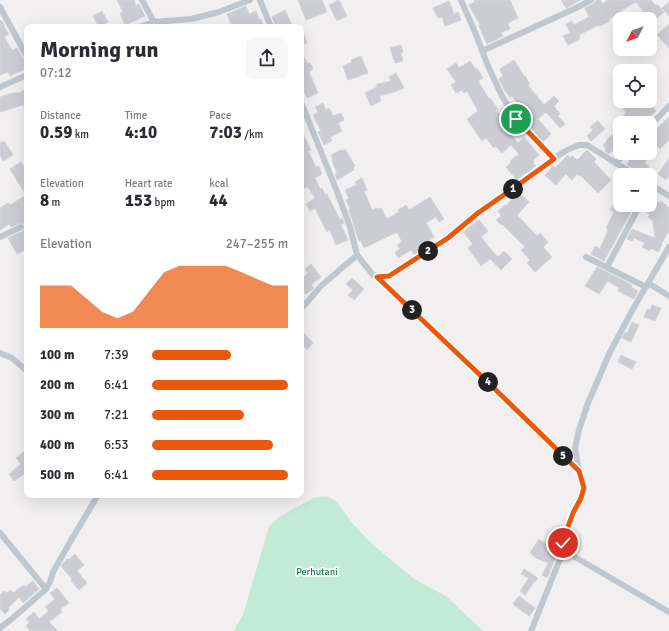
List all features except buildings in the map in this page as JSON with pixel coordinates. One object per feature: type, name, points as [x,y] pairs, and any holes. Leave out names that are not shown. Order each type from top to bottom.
[{"type":"street","points":[[142,0],[154,22]]},
{"type":"street","points":[[148,24],[154,22],[191,19],[219,12],[250,0]]},
{"type":"street","points":[[260,0],[270,24]]},
{"type":"street","points":[[461,0],[502,96],[516,119],[554,159]]},
{"type":"street","points":[[482,51],[591,0]]},
{"type":"street","points":[[0,7],[24,51]]},
{"type":"street","points":[[0,87],[24,76]]},
{"type":"street","points":[[657,119],[669,106]]},
{"type":"street","points":[[304,109],[338,194],[350,227],[357,255],[373,275],[377,277],[499,393],[579,471]]},
{"type":"street","points":[[377,277],[389,276],[448,238],[478,213],[567,150],[579,145],[587,145],[624,168]]},
{"type":"street","points":[[616,163],[619,160]]},
{"type":"street","points":[[657,189],[669,196]]},
{"type":"street","points":[[607,267],[636,212]]},
{"type":"street","points":[[0,238],[21,227]]},
{"type":"street","points":[[531,631],[564,549],[563,543],[566,532],[584,488],[575,448],[588,403],[610,352],[669,247]]},
{"type":"street","points":[[304,306],[321,286],[357,255]]},
{"type":"street","points":[[586,257],[669,296]]},
{"type":"street","points":[[0,353],[12,358],[24,368]]},
{"type":"street","points":[[0,628],[46,589],[72,537],[96,498]]},
{"type":"street","points":[[0,533],[46,589]]},
{"type":"street","points":[[564,549],[568,553],[669,612]]},
{"type":"green space","name":"Perhutani","points":[[326,496],[337,502],[353,524],[372,544],[413,578],[447,597],[483,631],[234,631],[244,612],[269,526],[279,517],[313,498]]},
{"type":"route","points":[[516,119],[554,159],[478,213],[448,238],[389,276],[377,277],[579,471],[584,488],[581,498],[573,513],[563,543]]}]
